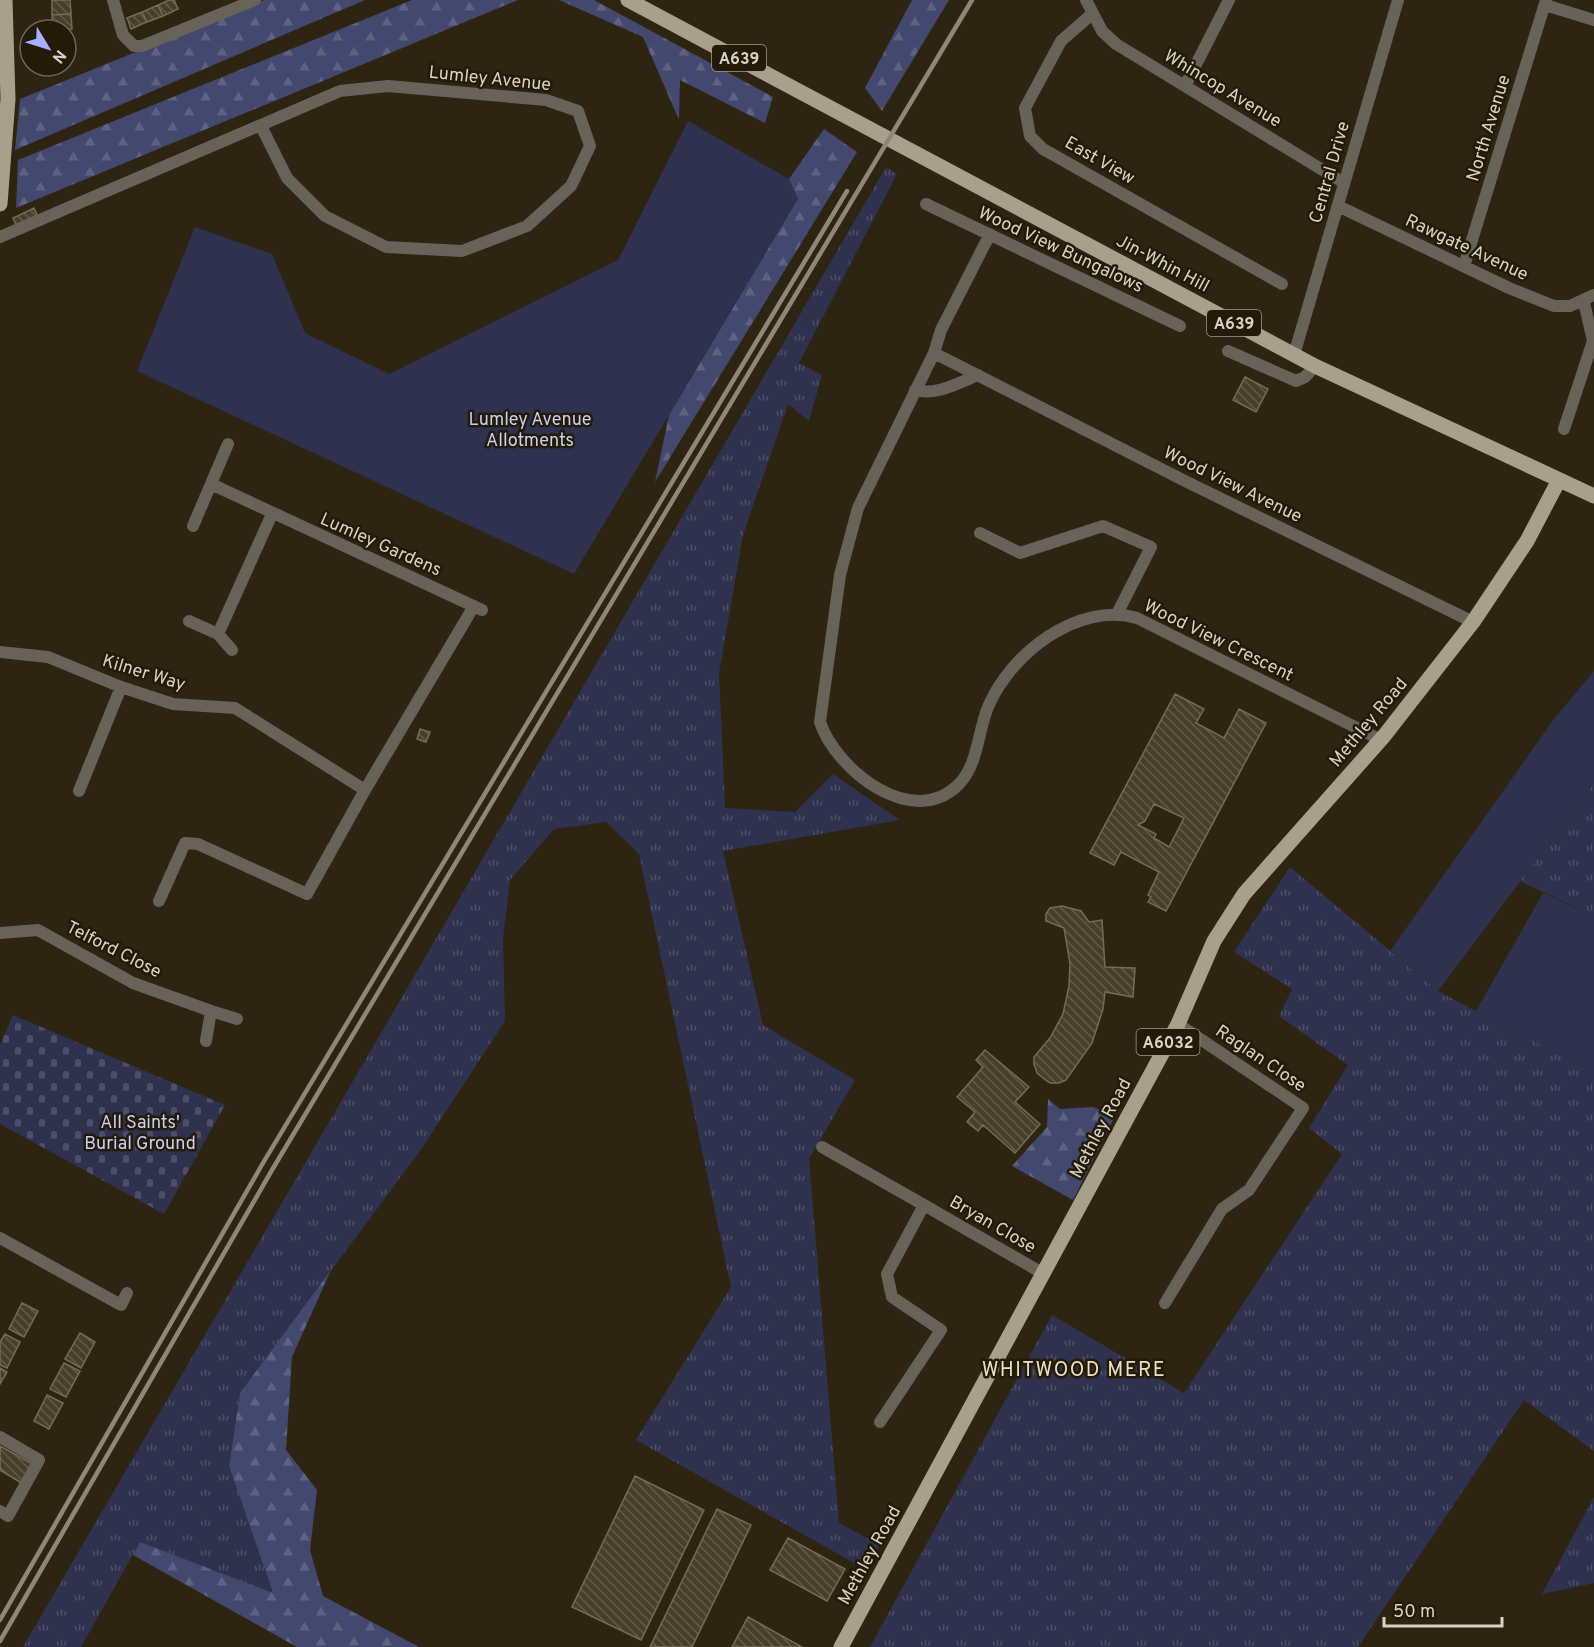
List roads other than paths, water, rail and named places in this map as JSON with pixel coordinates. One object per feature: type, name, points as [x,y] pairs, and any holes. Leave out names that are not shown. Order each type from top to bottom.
[{"type":"main road","points":[[0,204],[7,108],[5,0]]},
{"type":"main road","name":"Jin-Whin Hill","points":[[628,0],[1293,355],[1594,496]]},
{"type":"main road","name":"Methley Road","points":[[841,1647],[1178,1024],[1214,941],[1244,894],[1381,740],[1473,622],[1527,541],[1559,480]]},
{"type":"street","points":[[113,0],[123,35],[134,46],[142,46],[255,0]]},
{"type":"street","name":"Whincop Avenue","points":[[1086,0],[1102,32],[1116,44],[1344,183]]},
{"type":"street","points":[[1185,86],[1229,0]]},
{"type":"street","name":"Central Drive","points":[[1293,355],[1398,0]]},
{"type":"street","points":[[1545,2],[1594,20]]},
{"type":"street","name":"North Avenue","points":[[1464,266],[1545,2]]},
{"type":"street","name":"East View","points":[[1092,14],[1061,41],[1025,108],[1030,136],[1043,148],[1282,284]]},
{"type":"street","name":"Lumley Avenue","points":[[0,237],[340,91],[388,86],[546,100],[578,111],[590,146],[571,186],[527,226],[462,251],[386,247],[325,216],[287,178],[261,126]]},
{"type":"street","name":"Wood View Bungalows","points":[[926,204],[1180,326]]},
{"type":"street","name":"Rawgate Avenue","points":[[1338,206],[1554,306],[1570,306],[1589,298]]},
{"type":"street","points":[[978,375],[937,391],[925,393],[915,390],[934,353],[940,330],[990,234]]},
{"type":"street","points":[[1564,429],[1593,341],[1589,298]]},
{"type":"street","points":[[1227,351],[1296,381],[1305,377],[1315,366]]},
{"type":"street","name":"Wood View Avenue","points":[[934,353],[1185,481],[1473,622]]},
{"type":"street","name":"Wood View Crescent","points":[[915,390],[858,508],[840,575],[820,722],[826,741],[836,754],[884,791],[911,802],[932,799],[951,790],[966,776],[988,708],[1019,660],[1040,642],[1067,627],[1117,614],[1137,618],[1381,740]]},
{"type":"street","points":[[193,526],[228,444]]},
{"type":"street","name":"Lumley Gardens","points":[[211,484],[478,608],[365,790]]},
{"type":"street","points":[[218,634],[272,514]]},
{"type":"street","points":[[980,533],[1020,553],[1103,526],[1151,547],[1117,614]]},
{"type":"street","points":[[189,621],[218,634],[232,650]]},
{"type":"street","name":"Kilner Way","points":[[0,652],[48,657],[122,687],[173,704],[235,708],[365,790]]},
{"type":"street","points":[[79,791],[122,687]]},
{"type":"street","points":[[159,901],[185,843],[198,844],[307,894],[365,790]]},
{"type":"street","name":"Telford Close","points":[[0,933],[38,930],[133,983],[237,1019]]},
{"type":"street","points":[[206,1041],[211,1011]]},
{"type":"street","name":"Raglan Close","points":[[1165,1303],[1222,1209],[1249,1190],[1303,1108],[1178,1024]]},
{"type":"street","name":"Bryan Close","points":[[822,1147],[1044,1274]]},
{"type":"street","name":"Bryan Close","points":[[880,1422],[940,1330],[892,1297],[887,1274],[924,1205]]},
{"type":"street","points":[[0,1239],[121,1305],[128,1293]]},
{"type":"street","points":[[0,1437],[39,1460],[4,1513]]},
{"type":"railway","points":[[0,1641],[272,1170],[972,0]]},
{"type":"railway","points":[[0,1620],[263,1163],[847,191]]},
{"type":"district","name":"WHITWOOD MERE","points":[[1074,1369]]},
{"type":"park label","name":"Lumley Avenue Allotments","points":[[530,429]]},
{"type":"park label","name":"All Saints' Burial Ground","points":[[140,1132]]}]
